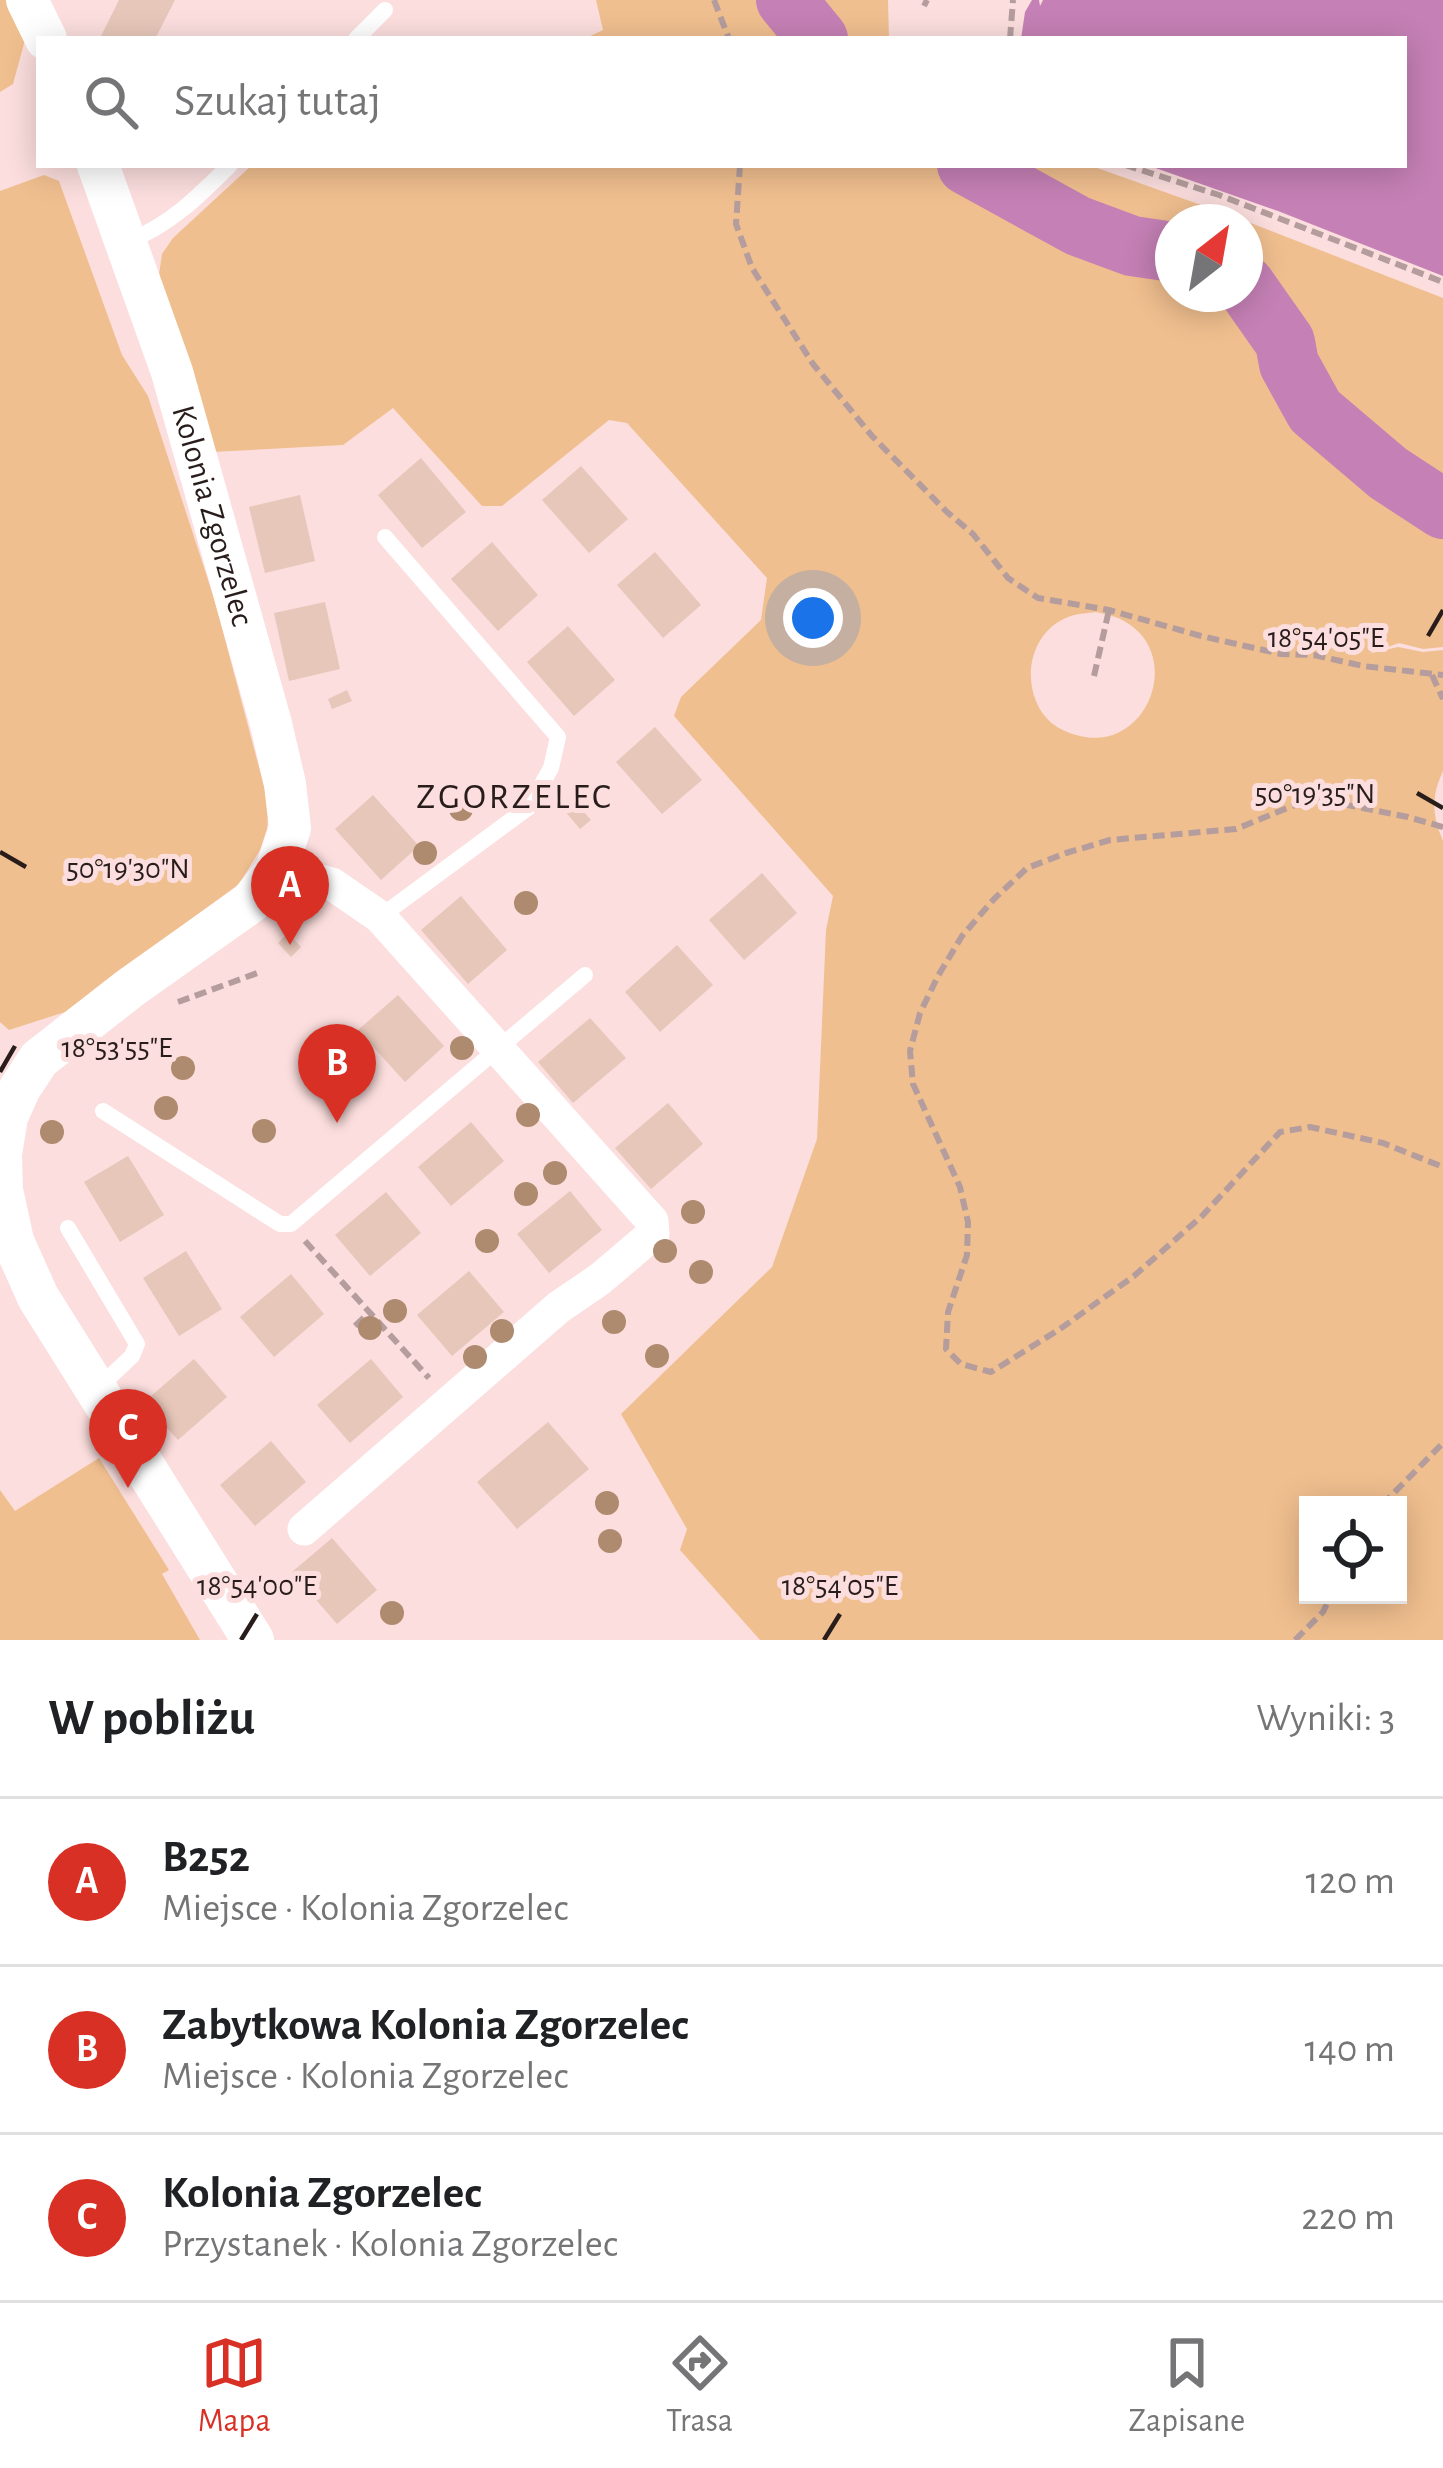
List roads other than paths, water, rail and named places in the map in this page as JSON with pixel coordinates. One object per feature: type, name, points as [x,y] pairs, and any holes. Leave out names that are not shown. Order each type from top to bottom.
[{"type":"street","points":[[27,0],[45,36]]},
{"type":"street","name":"Kolonia Zgorzelec","points":[[99,168],[172,372],[271,724],[290,828],[276,870]]},
{"type":"street","points":[[253,1640],[38,1297],[13,1241],[2,1190],[1,1154],[7,1117],[39,1059],[251,902],[276,870],[332,884],[380,917],[652,1221],[652,1234],[559,1307],[304,1529]]},
{"type":"lane","points":[[359,36],[385,10]]},
{"type":"lane","points":[[126,242],[150,233],[186,209],[227,168]]},
{"type":"lane","points":[[380,917],[529,807],[551,769],[558,737],[385,537]]},
{"type":"lane","points":[[103,1112],[280,1224],[291,1224],[585,975]]},
{"type":"lane","points":[[68,1228],[137,1343],[132,1356],[96,1390]]},
{"type":"waterway","points":[[786,0],[816,36]]},
{"type":"waterway","points":[[972,168],[1078,226],[1155,249]]},
{"type":"waterway","points":[[1263,311],[1285,342],[1289,364],[1315,411],[1388,473],[1443,509]]},
{"type":"place","name":"B252","points":[[290,945]]},
{"type":"place","name":"Zabytkowa Kolonia Zgorzelec","points":[[337,1123]]},
{"type":"place","name":"Kolonia Zgorzelec","points":[[128,1488]]},
{"type":"district","name":"ZGORZELEC","points":[[515,797]]}]
